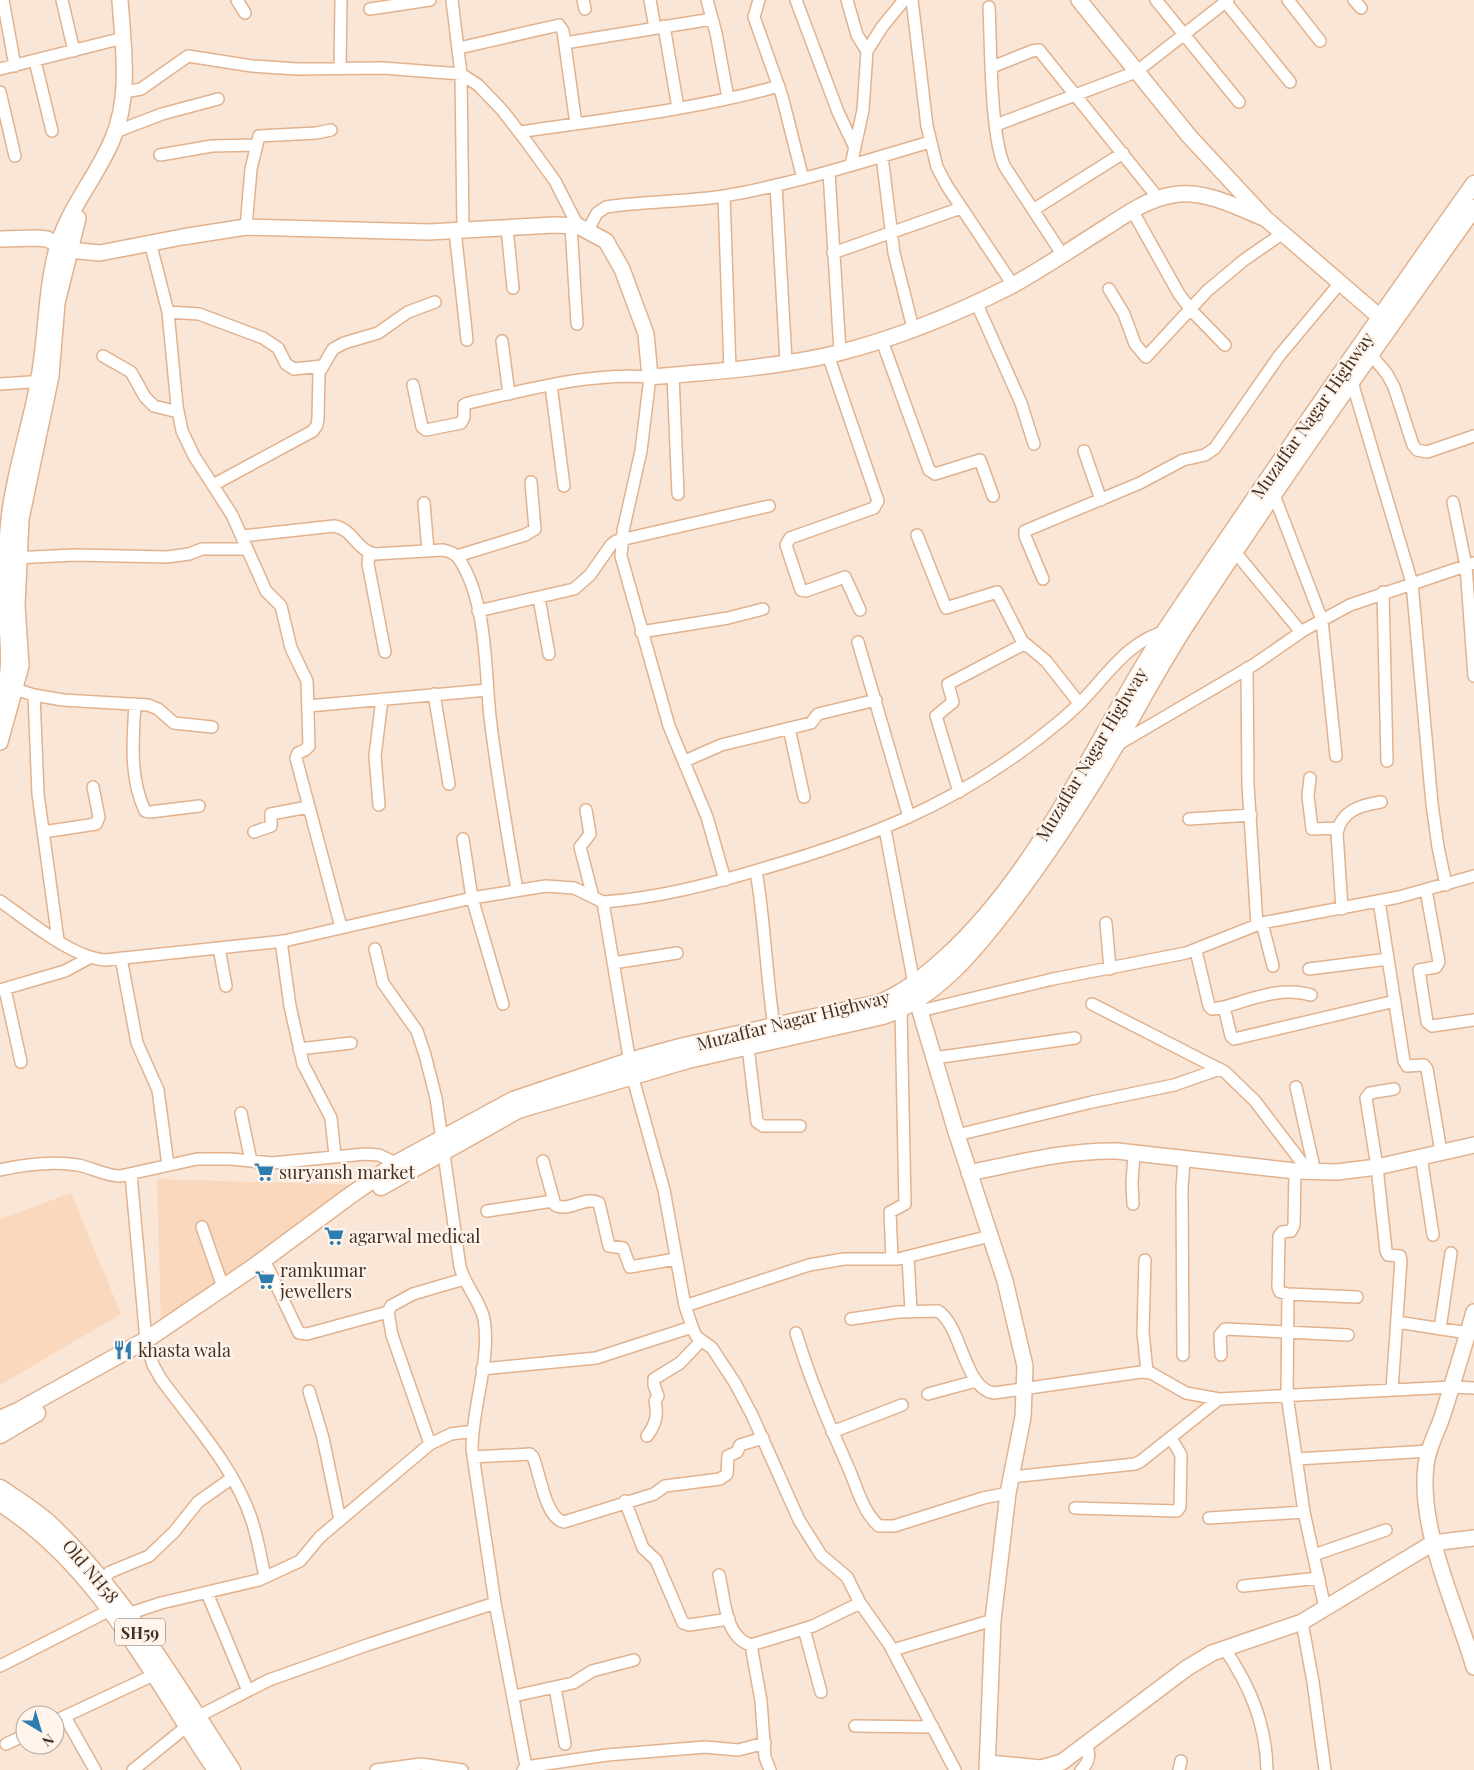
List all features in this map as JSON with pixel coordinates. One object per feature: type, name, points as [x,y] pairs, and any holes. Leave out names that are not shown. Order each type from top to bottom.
[{"type":"main road","name":"Muzaffar Nagar Highway","points":[[917,998],[1014,880],[1097,748],[1165,631],[1385,322],[1474,184]]},
{"type":"main road","name":"Muzaffar Nagar Highway","points":[[1385,322],[1471,218]]},
{"type":"main road","name":"Muzaffar Nagar Highway","points":[[631,1068],[748,1047],[883,1016],[901,1010],[972,952],[1049,852],[1184,628],[1352,382],[1366,349]]},
{"type":"main road","name":"Muzaffar Nagar Highway","points":[[0,1419],[18,1412],[147,1345],[224,1287],[403,1167],[442,1145],[518,1110],[631,1068],[774,1026],[879,1003],[894,997],[917,998]]},
{"type":"main road","name":"Muzaffar Nagar Highway","points":[[0,1435],[268,1268],[375,1191],[403,1167]]},
{"type":"main road","name":"Old NH58","points":[[0,1488],[32,1508],[52,1525],[128,1614],[160,1672],[192,1722],[216,1770]]},
{"type":"main road","name":"Old NH58","points":[[0,1503],[43,1534],[110,1610],[160,1672]]},
{"type":"main road","name":"Old NH58","points":[[192,1722],[232,1770]]},
{"type":"street","points":[[4,0],[15,66]]},
{"type":"street","points":[[62,0],[74,51]]},
{"type":"street","points":[[0,706],[21,666],[8,607],[8,558],[21,519],[57,303],[63,247],[78,218],[77,206],[115,132],[121,115],[124,92],[120,0]]},
{"type":"street","points":[[237,0],[245,13]]},
{"type":"street","points":[[340,68],[341,0]]},
{"type":"street","points":[[370,8],[430,0]]},
{"type":"street","points":[[452,0],[461,74],[458,231],[467,340]]},
{"type":"street","points":[[650,0],[659,27],[678,108]]},
{"type":"street","points":[[707,0],[728,98]]},
{"type":"street","points":[[759,0],[754,17],[779,86],[803,179]]},
{"type":"street","points":[[796,0],[838,112],[855,148]]},
{"type":"street","points":[[847,0],[857,35],[867,51]]},
{"type":"street","points":[[852,165],[863,110],[867,51],[882,27],[904,0]]},
{"type":"street","points":[[912,0],[930,142],[937,167],[1012,285]]},
{"type":"street","points":[[1079,0],[1189,136],[1266,219],[1385,322]]},
{"type":"street","points":[[1156,0],[1239,102]]},
{"type":"street","points":[[1288,0],[1320,41]]},
{"type":"street","points":[[996,126],[1136,72],[1226,1],[1290,82]]},
{"type":"street","points":[[989,7],[996,126],[1002,162],[1062,254]]},
{"type":"street","points":[[565,43],[712,19]]},
{"type":"street","points":[[459,48],[559,25],[562,27],[565,43],[576,124]]},
{"type":"street","points":[[0,69],[123,38]]},
{"type":"street","points":[[992,67],[1039,50],[1158,198]]},
{"type":"street","points":[[124,92],[141,89],[188,56],[252,66],[383,68],[461,74],[478,85],[520,132],[555,182],[579,227],[576,324]]},
{"type":"street","points":[[35,61],[52,131]]},
{"type":"street","points":[[520,132],[678,108],[779,86]]},
{"type":"street","points":[[0,92],[15,156]]},
{"type":"street","points":[[115,132],[162,114],[218,98]]},
{"type":"street","points":[[246,228],[257,137],[261,135],[316,133],[331,130]]},
{"type":"street","points":[[579,227],[606,207],[724,196],[776,186],[930,142]]},
{"type":"street","points":[[160,155],[212,146],[255,146]]},
{"type":"street","points":[[1033,210],[1123,153]]},
{"type":"street","points":[[882,156],[890,233],[913,328]]},
{"type":"street","points":[[830,172],[834,353],[878,501],[874,508],[790,538],[786,545],[801,590],[806,591],[845,577],[860,610]]},
{"type":"street","points":[[776,186],[786,361]]},
{"type":"street","points":[[413,385],[422,427],[426,430],[461,423],[464,417],[463,407],[466,403],[551,386],[607,377],[673,375],[834,353],[882,341],[1012,285],[1132,210],[1158,198],[1175,194],[1193,194],[1215,199],[1266,219]]},
{"type":"street","points":[[724,196],[730,368]]},
{"type":"street","points":[[833,253],[962,208]]},
{"type":"street","points":[[1132,210],[1179,294],[1191,310],[1225,345]]},
{"type":"street","points":[[0,239],[36,238],[63,247],[100,253],[150,242],[246,228],[279,227],[384,232],[579,227],[606,241],[622,269],[646,334],[650,377],[641,451],[622,539],[623,567],[669,726],[707,817],[725,880]]},
{"type":"street","points":[[507,228],[513,288]]},
{"type":"street","points":[[1108,289],[1124,314],[1136,344],[1146,357],[1224,276],[1283,233]]},
{"type":"street","points":[[150,242],[168,312],[178,412],[182,431],[194,456],[242,536],[246,549],[266,591],[280,606],[292,648],[307,681],[310,746],[298,753],[296,758],[341,926]]},
{"type":"street","points":[[1043,579],[1025,536],[1025,531],[1140,483],[1167,467],[1205,455],[1215,448],[1279,356],[1340,283]]},
{"type":"street","points":[[213,485],[313,431],[317,425],[318,418],[319,373],[337,346],[369,338],[408,312],[434,302]]},
{"type":"street","points":[[976,302],[1022,403],[1034,444]]},
{"type":"street","points":[[168,312],[192,312],[271,342],[278,348],[286,364],[294,369],[322,366]]},
{"type":"street","points":[[502,341],[509,394]]},
{"type":"street","points":[[882,341],[929,470],[935,474],[980,460],[993,496]]},
{"type":"street","points":[[1366,349],[1387,374],[1394,387],[1413,445],[1417,450],[1427,452],[1474,436]]},
{"type":"street","points":[[103,356],[131,372],[145,397],[154,406],[178,412]]},
{"type":"street","points":[[673,375],[678,494]]},
{"type":"street","points":[[0,384],[44,381]]},
{"type":"street","points":[[1352,382],[1412,582],[1432,804],[1446,885]]},
{"type":"street","points":[[551,386],[564,486]]},
{"type":"street","points":[[1084,451],[1101,500]]},
{"type":"street","points":[[457,556],[525,535],[535,529],[531,482]]},
{"type":"street","points":[[1274,495],[1322,620],[1336,756]]},
{"type":"street","points":[[1453,502],[1470,564],[1474,676]]},
{"type":"street","points":[[424,503],[428,551]]},
{"type":"street","points":[[478,611],[574,589],[602,560],[610,545],[622,539],[769,506]]},
{"type":"street","points":[[242,536],[334,526],[346,529],[369,553],[443,550],[457,556],[465,569],[478,611],[486,658],[497,768],[517,890]]},
{"type":"street","points":[[918,535],[946,608],[997,592],[1024,644],[1046,661],[1080,704]]},
{"type":"street","points":[[8,558],[75,555],[167,557],[189,554],[202,549],[246,549]]},
{"type":"street","points":[[1235,552],[1301,632]]},
{"type":"street","points":[[369,553],[368,564],[385,652]]},
{"type":"street","points":[[1114,747],[1247,668],[1301,632],[1350,605],[1412,582],[1470,564]]},
{"type":"street","points":[[1383,592],[1387,761]]},
{"type":"street","points":[[538,598],[549,654]]},
{"type":"street","points":[[641,632],[728,618],[763,609]]},
{"type":"street","points":[[21,1062],[2,990],[65,971],[89,958],[121,958],[281,941],[472,898],[562,885],[574,888],[598,899],[634,900],[725,880],[885,829],[960,792],[1028,747],[1080,704],[1132,647],[1143,639],[1165,631],[1184,628]]},
{"type":"street","points":[[858,642],[909,818]]},
{"type":"street","points":[[960,792],[936,719],[937,714],[952,702],[948,684],[1024,644]]},
{"type":"street","points":[[1247,668],[1248,785],[1260,924],[1273,966]]},
{"type":"street","points":[[11,688],[34,695],[63,700],[154,706],[174,722],[212,727]]},
{"type":"street","points":[[0,742],[11,688]]},
{"type":"street","points":[[308,706],[488,690]]},
{"type":"street","points":[[434,694],[449,784]]},
{"type":"street","points":[[34,695],[38,794],[58,940]]},
{"type":"street","points":[[379,805],[375,756],[382,699]]},
{"type":"street","points":[[685,762],[721,745],[811,723],[818,714],[876,700]]},
{"type":"street","points":[[136,704],[133,749],[134,771],[145,810],[150,812],[199,806]]},
{"type":"street","points":[[789,728],[804,797]]},
{"type":"street","points":[[1310,778],[1308,796],[1312,829],[1338,828]]},
{"type":"street","points":[[43,832],[96,824],[99,817],[93,787]]},
{"type":"street","points":[[1342,909],[1338,828],[1350,811],[1382,802]]},
{"type":"street","points":[[254,832],[271,826],[272,814],[308,807]]},
{"type":"street","points":[[586,810],[590,834],[580,847],[598,899],[613,963],[631,1068],[664,1190],[685,1306],[692,1327],[701,1341],[712,1348],[722,1362],[752,1415],[799,1520],[814,1545],[821,1555],[847,1577],[860,1603],[893,1650],[955,1770]]},
{"type":"street","points":[[1190,819],[1251,815]]},
{"type":"street","points":[[885,829],[917,998],[1021,1343],[1025,1388],[1023,1417],[1008,1493],[993,1620],[988,1767],[1041,1768],[1062,1762],[1187,1668],[1225,1649],[1302,1622],[1432,1543],[1474,1538]]},
{"type":"street","points":[[463,839],[472,898],[503,1004]]},
{"type":"street","points":[[756,871],[762,904],[767,971],[774,1026]]},
{"type":"street","points":[[917,998],[1053,979],[1196,951],[1260,924],[1379,902],[1474,876]]},
{"type":"street","points":[[1426,890],[1440,962],[1436,967],[1419,970],[1427,1022],[1432,1026],[1474,1020]]},
{"type":"street","points":[[0,902],[89,958]]},
{"type":"street","points":[[1379,902],[1405,1064],[1409,1067],[1424,1065],[1426,1069],[1441,1152]]},
{"type":"street","points":[[1106,924],[1110,969]]},
{"type":"street","points":[[281,941],[286,982],[299,1048],[310,1081],[331,1118],[335,1156]]},
{"type":"street","points":[[219,948],[226,986]]},
{"type":"street","points":[[374,949],[383,983],[409,1017],[422,1044],[436,1098],[464,1279],[481,1309],[484,1321],[482,1369],[472,1431],[473,1457],[495,1602],[514,1696],[525,1769],[607,1756],[706,1747],[738,1750],[765,1743]]},
{"type":"street","points":[[1196,951],[1211,1009],[1284,991],[1297,991],[1311,995]]},
{"type":"street","points":[[613,963],[677,953]]},
{"type":"street","points":[[121,958],[137,1043],[158,1090],[168,1165]]},
{"type":"street","points":[[1309,969],[1388,959]]},
{"type":"street","points":[[1224,1006],[1231,1036],[1234,1039],[1394,1001]]},
{"type":"street","points":[[1092,1004],[1220,1069],[1255,1101],[1306,1172]]},
{"type":"street","points":[[892,1259],[890,1212],[905,1204],[901,1010]]},
{"type":"street","points":[[934,1058],[1075,1038]]},
{"type":"street","points":[[299,1048],[351,1042]]},
{"type":"street","points":[[748,1047],[758,1122],[763,1126],[800,1126]]},
{"type":"street","points":[[957,1135],[1092,1102],[1174,1085],[1220,1069]]},
{"type":"street","points":[[1296,1087],[1306,1172],[1292,1231],[1282,1232],[1278,1236],[1278,1290],[1288,1294],[1356,1297]]},
{"type":"street","points":[[1392,1390],[1401,1260],[1400,1256],[1388,1255],[1386,1252],[1377,1168],[1366,1096],[1370,1093],[1394,1089]]},
{"type":"street","points":[[241,1113],[251,1161]]},
{"type":"street","points":[[969,1173],[1063,1153],[1089,1151],[1306,1172],[1358,1171],[1474,1144]]},
{"type":"street","points":[[1133,1204],[1134,1154]]},
{"type":"street","points":[[0,1170],[34,1163],[52,1163],[92,1168],[110,1176],[131,1175],[168,1165],[214,1158],[277,1162],[335,1156],[379,1155],[403,1167]]},
{"type":"street","points":[[1421,1156],[1433,1235]]},
{"type":"street","points":[[1183,1355],[1182,1212],[1184,1160]]},
{"type":"street","points":[[543,1161],[555,1205],[561,1207],[592,1201],[599,1203],[609,1246],[623,1248],[630,1267],[676,1259]]},
{"type":"street","points":[[131,1175],[147,1345],[160,1379],[232,1478],[252,1520],[265,1577]]},
{"type":"street","points":[[487,1211],[553,1201]]},
{"type":"street","points":[[202,1227],[224,1287]]},
{"type":"street","points":[[685,1306],[770,1276],[809,1265],[844,1259],[908,1257],[990,1236]]},
{"type":"street","points":[[1440,1329],[1451,1253]]},
{"type":"street","points":[[908,1257],[911,1311]]},
{"type":"street","points":[[1145,1260],[1143,1332],[1147,1372]]},
{"type":"street","points":[[268,1268],[299,1333],[307,1334],[388,1312],[392,1306],[413,1294],[464,1279]]},
{"type":"street","points":[[1288,1294],[1286,1331],[1287,1395],[1304,1512],[1325,1608]]},
{"type":"street","points":[[850,1319],[911,1311],[933,1310],[941,1313],[976,1381],[988,1392],[1147,1372],[1160,1377],[1186,1393],[1219,1399],[1452,1387],[1474,1388]]},
{"type":"street","points":[[388,1312],[392,1335],[430,1444]]},
{"type":"street","points":[[1474,1312],[1426,1465],[1426,1490],[1432,1543],[1474,1667]]},
{"type":"street","points":[[1397,1322],[1468,1333]]},
{"type":"street","points":[[482,1369],[596,1358],[692,1327]]},
{"type":"street","points":[[1221,1355],[1220,1335],[1223,1330],[1286,1331],[1348,1335]]},
{"type":"street","points":[[796,1334],[807,1373],[832,1432],[867,1512],[879,1526],[894,1526],[982,1498],[1008,1493]]},
{"type":"street","points":[[646,1436],[653,1428],[658,1412],[655,1401],[658,1396],[654,1379],[680,1363],[701,1341]]},
{"type":"street","points":[[928,1394],[976,1381]]},
{"type":"street","points":[[310,1391],[324,1438],[340,1520]]},
{"type":"street","points":[[1011,1477],[1135,1464],[1219,1399]]},
{"type":"street","points":[[832,1432],[902,1405]]},
{"type":"street","points":[[128,1614],[161,1603],[265,1577],[300,1562],[320,1536],[430,1444],[451,1434],[472,1431]]},
{"type":"street","points":[[473,1457],[526,1453],[533,1457],[543,1491],[559,1521],[572,1521],[625,1501],[654,1494],[665,1486],[720,1479],[727,1474],[728,1456],[737,1452],[740,1445],[763,1438]]},
{"type":"street","points":[[1075,1508],[1177,1510],[1180,1507],[1181,1455],[1171,1438]]},
{"type":"street","points":[[1296,1459],[1429,1451]]},
{"type":"street","points":[[101,1581],[115,1570],[149,1556],[174,1532],[198,1502],[232,1478]]},
{"type":"street","points":[[625,1501],[643,1548],[656,1560],[682,1623],[689,1625],[729,1620]]},
{"type":"street","points":[[1209,1518],[1304,1512]]},
{"type":"street","points":[[1314,1555],[1386,1530]]},
{"type":"street","points":[[719,1575],[734,1634],[751,1645],[804,1629],[860,1603]]},
{"type":"street","points":[[1243,1586],[1319,1578]]},
{"type":"street","points":[[207,1593],[248,1692]]},
{"type":"street","points":[[133,1770],[192,1722],[269,1680],[495,1602]]},
{"type":"street","points":[[0,1666],[110,1610]]},
{"type":"street","points":[[893,1650],[993,1620]]},
{"type":"street","points":[[1302,1622],[1313,1682],[1325,1770]]},
{"type":"street","points":[[804,1629],[821,1692]]},
{"type":"street","points":[[751,1645],[761,1701],[765,1757],[770,1770]]},
{"type":"street","points":[[1225,1649],[1252,1695],[1267,1755],[1267,1770]]},
{"type":"street","points":[[514,1696],[578,1681],[592,1670],[634,1660]]},
{"type":"street","points":[[65,1717],[160,1672]]},
{"type":"street","points":[[555,1687],[565,1744]]},
{"type":"street","points":[[65,1726],[95,1770]]},
{"type":"street","points":[[855,1726],[933,1727]]},
{"type":"street","points":[[6,1744],[15,1740]]},
{"type":"street","points":[[1081,1770],[1088,1762],[1089,1756],[1086,1743]]},
{"type":"street","points":[[376,1770],[421,1764],[462,1770]]},
{"type":"shaded area","points":[[157,1179],[362,1185],[161,1325]]},
{"type":"shaded area","points":[[71,1193],[121,1314],[0,1385],[0,1219]]},
{"type":"place","name":"suryansh market","points":[[264,1172]]},
{"type":"place","name":"agarwal medical","points":[[334,1236]]},
{"type":"place","name":"ramkumar jewellers","points":[[265,1280]]},
{"type":"place","name":"khasta wala","points":[[123,1350]]}]
